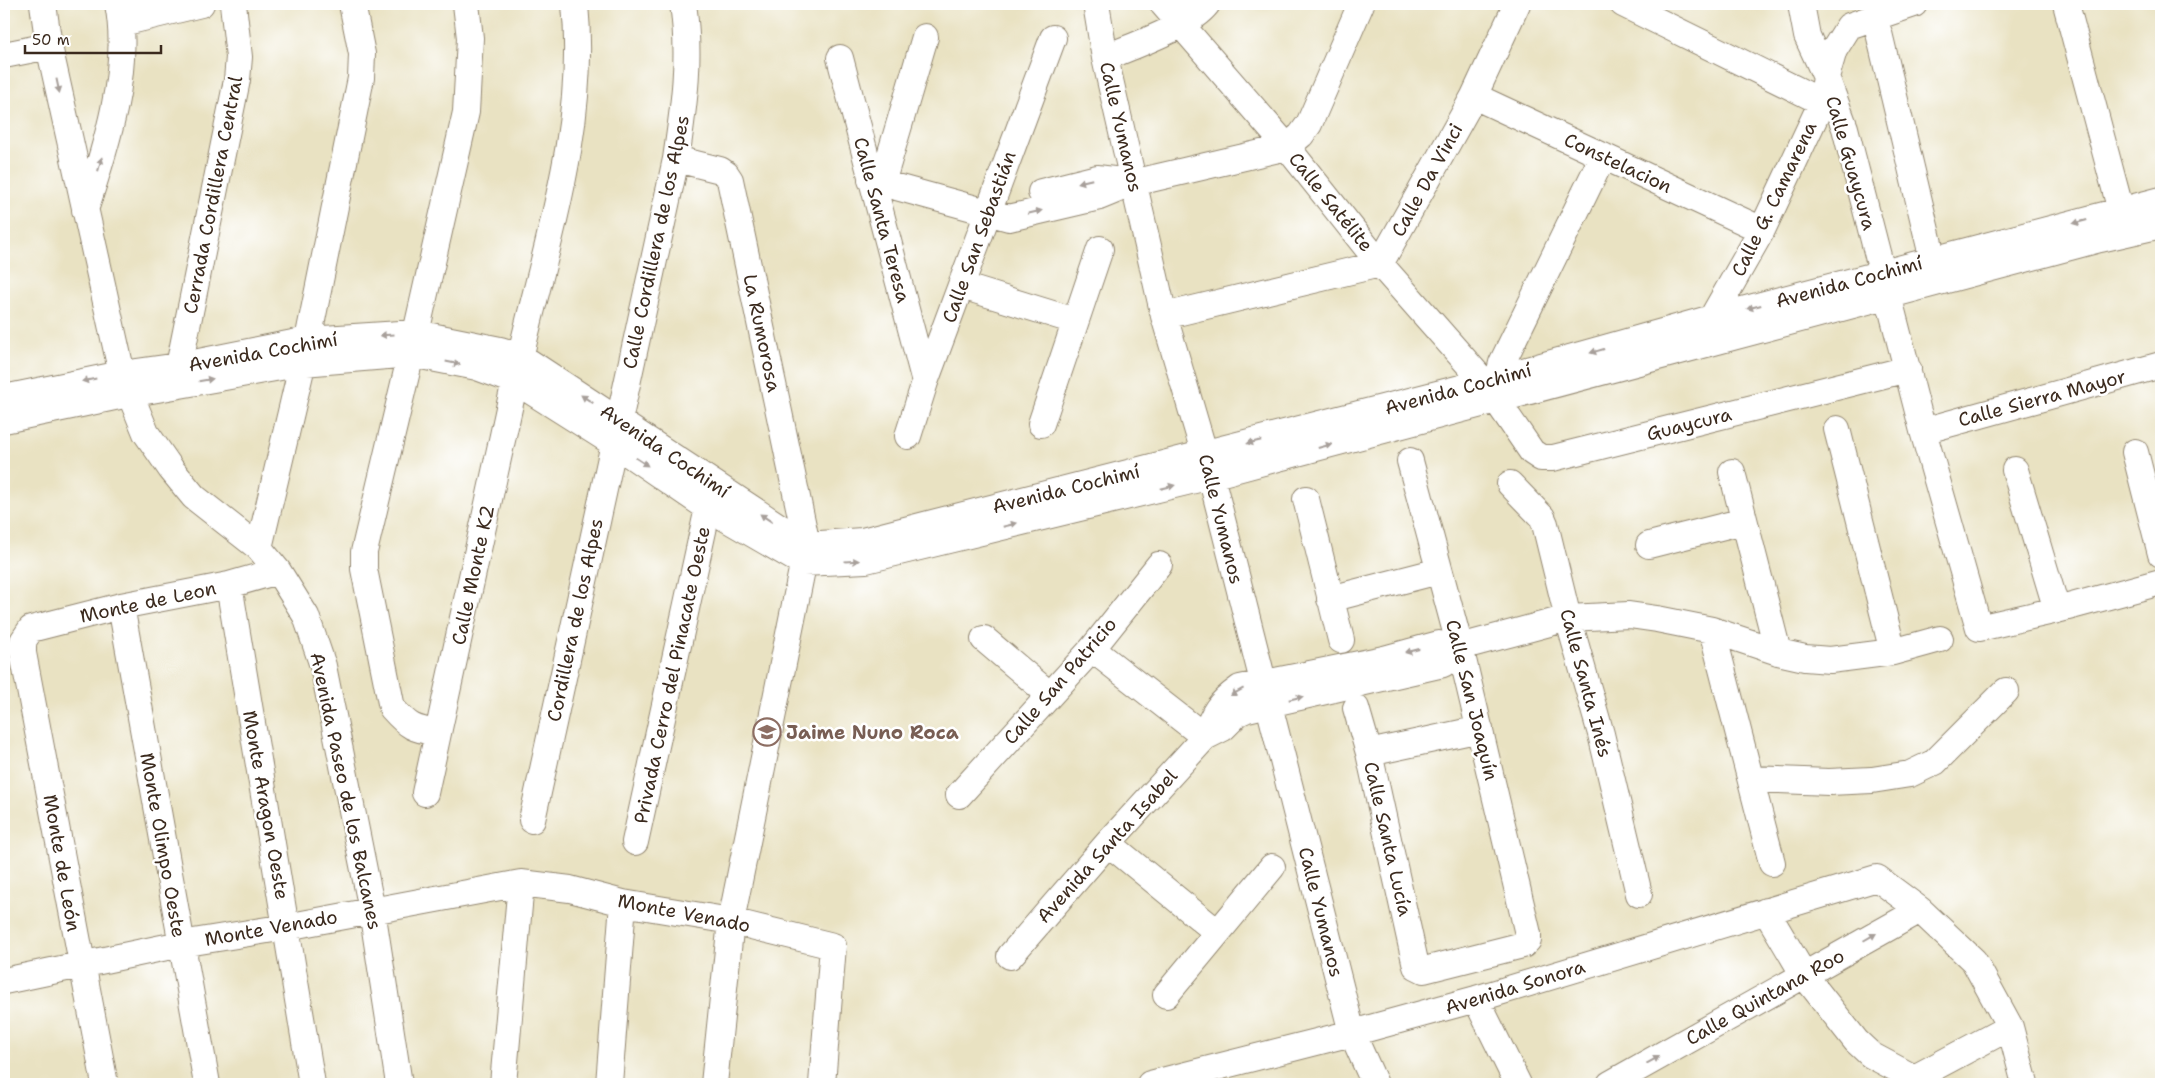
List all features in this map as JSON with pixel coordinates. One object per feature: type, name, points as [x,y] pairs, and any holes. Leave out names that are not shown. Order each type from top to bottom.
[{"type":"street","name":"Avenida Paseo de los Balcanes","points":[[43,4],[49,46],[126,384],[146,434],[194,497],[259,548],[278,571],[306,616],[323,666],[372,910],[399,1084]]},
{"type":"street","points":[[85,210],[99,167],[119,83],[120,13],[201,4]]},
{"type":"street","name":"Cerrada Cordillera Central","points":[[178,375],[237,80],[239,57],[233,4]]},
{"type":"street","points":[[259,548],[306,352],[361,78],[362,54],[352,4]]},
{"type":"street","points":[[438,733],[417,730],[405,722],[392,708],[364,569],[364,552],[414,344],[466,112],[470,38],[466,4]]},
{"type":"street","name":"Calle Monte K2","points":[[425,793],[518,369],[563,184],[577,93],[578,31],[575,4]]},
{"type":"street","name":"Calle Cordillera de los Alpes","points":[[616,431],[676,159],[685,99],[688,35],[683,4]]},
{"type":"street","name":"Calle Yumanos","points":[[1096,4],[1105,58],[1164,316],[1208,465],[1352,1034],[1376,1084]]},
{"type":"street","name":"Calle Satélite","points":[[1163,4],[1287,147],[1380,264],[1493,387]]},
{"type":"street","points":[[1105,58],[1180,24],[1200,12],[1208,4]]},
{"type":"street","points":[[925,37],[876,181],[988,212],[1007,201],[1097,178],[1133,182],[1287,147],[1301,135],[1308,124],[1361,4]]},
{"type":"street","name":"Calle Da Vinci","points":[[1380,264],[1474,96],[1517,4]]},
{"type":"street","points":[[1623,4],[1822,102]]},
{"type":"street","name":"Calle Guaycura","points":[[1801,4],[1807,36],[1826,77],[1845,128],[1884,285],[1908,370]]},
{"type":"street","name":"Calle G. Camarena","points":[[1712,318],[1762,230],[1822,102],[1826,77],[1834,50],[1849,26],[1914,4]]},
{"type":"street","points":[[2066,4],[2121,211]]},
{"type":"street","points":[[1879,33],[1933,260]]},
{"type":"street","name":"Calle San Sebastián","points":[[908,436],[925,382],[1053,38]]},
{"type":"street","points":[[4,55],[49,46]]},
{"type":"street","name":"Calle Santa Teresa","points":[[840,58],[876,181],[925,382]]},
{"type":"street","name":"Constelacion","points":[[1474,96],[1762,230]]},
{"type":"street","points":[[1493,387],[1502,363],[1603,156]]},
{"type":"street","name":"La Rumorosa","points":[[676,159],[720,170],[730,180],[805,554]]},
{"type":"street","name":"Avenida Cochimí","points":[[616,431],[708,508],[805,554],[866,560],[1493,387],[1884,285],[1933,260],[2161,200]]},
{"type":"street","name":"Avenida Cochimí","points":[[1493,387],[1712,318],[1884,285],[2161,225]]},
{"type":"street","points":[[1041,424],[1100,249]]},
{"type":"street","points":[[1164,316],[1380,264]]},
{"type":"street","points":[[962,286],[1075,321]]},
{"type":"street","name":"Avenida Cochimí","points":[[4,398],[126,384],[306,352],[414,344],[477,368],[518,369],[805,554]]},
{"type":"street","name":"Calle Sierra Mayor","points":[[1923,431],[2161,365]]},
{"type":"street","points":[[1908,370],[1978,628],[2057,610],[2161,582]]},
{"type":"street","name":"Guaycura","points":[[1493,387],[1532,452],[1541,458],[1553,458],[1908,370]]},
{"type":"street","name":"Avenida Cochimí","points":[[4,420],[126,384]]},
{"type":"street","points":[[1837,429],[1893,652]]},
{"type":"street","name":"Cordillera de los Alpes","points":[[532,820],[616,431]]},
{"type":"street","points":[[2135,452],[2161,554]]},
{"type":"street","name":"Calle San Joaquín","points":[[1410,461],[1438,571],[1460,647],[1528,934],[1528,940],[1523,945],[1424,970],[1420,969]]},
{"type":"street","points":[[2015,470],[2057,610]]},
{"type":"street","points":[[1732,472],[1778,652]]},
{"type":"street","name":"Calle Santa Inés","points":[[1510,484],[1542,517],[1546,524],[1568,618],[1601,734],[1639,894]]},
{"type":"street","points":[[1306,499],[1341,640]]},
{"type":"street","name":"Privada Cerro del Pinacate Oeste","points":[[636,842],[708,508]]},
{"type":"street","points":[[1649,545],[1744,521]]},
{"type":"street","points":[[714,1084],[731,920],[805,554]]},
{"type":"street","name":"Calle San Patricio","points":[[959,795],[1092,649],[1159,565]]},
{"type":"street","name":"Monte de Leon","points":[[23,641],[31,629],[121,606],[229,585],[278,571]]},
{"type":"street","points":[[1330,599],[1438,571]]},
{"type":"street","name":"Monte Aragon Oeste","points":[[229,585],[312,1084]]},
{"type":"street","name":"Monte Olimpo Oeste","points":[[121,606],[207,1084]]},
{"type":"street","name":"Avenida Santa Isabel","points":[[1010,956],[1108,843],[1205,737],[1212,715],[1229,696],[1240,688],[1265,694],[1386,668],[1444,664],[1460,647],[1568,618],[1629,615],[1657,619],[1712,630],[1778,652],[1805,658],[1830,660],[1893,652],[1940,639]]},
{"type":"street","points":[[1712,630],[1772,862]]},
{"type":"street","points":[[984,639],[1050,695]]},
{"type":"street","name":"Monte de León","points":[[23,641],[23,653],[105,1084]]},
{"type":"street","points":[[1092,649],[1205,737]]},
{"type":"street","points":[[1750,778],[1829,782],[1872,780],[1910,774],[1935,762],[2006,691]]},
{"type":"street","name":"Calle Santa Lucía","points":[[1356,708],[1416,966],[1420,969]]},
{"type":"street","points":[[1368,753],[1480,729]]},
{"type":"street","points":[[1108,843],[1217,932]]},
{"type":"street","points":[[1166,995],[1272,867]]},
{"type":"street","name":"Avenida Sonora","points":[[1150,1084],[1352,1034],[1476,999],[1877,878],[1920,910]]},
{"type":"street","points":[[503,1084],[521,883]]},
{"type":"street","name":"Monte Venado","points":[[4,981],[181,944],[286,928],[372,910],[521,883],[570,889],[623,903],[731,920],[833,946],[822,1084]]},
{"type":"street","points":[[609,1084],[623,903]]},
{"type":"street","points":[[1920,910],[1974,961],[2010,1027],[2025,1084]]},
{"type":"street","name":"Calle Quintana Roo","points":[[1610,1084],[1920,910]]},
{"type":"street","points":[[1766,911],[1804,975],[1856,1041],[1871,1055],[1908,1081],[2010,1027]]},
{"type":"street","points":[[1476,999],[1518,1084]]},
{"type":"place","name":"Jaime Nuno Roca","points":[[767,732]]}]
